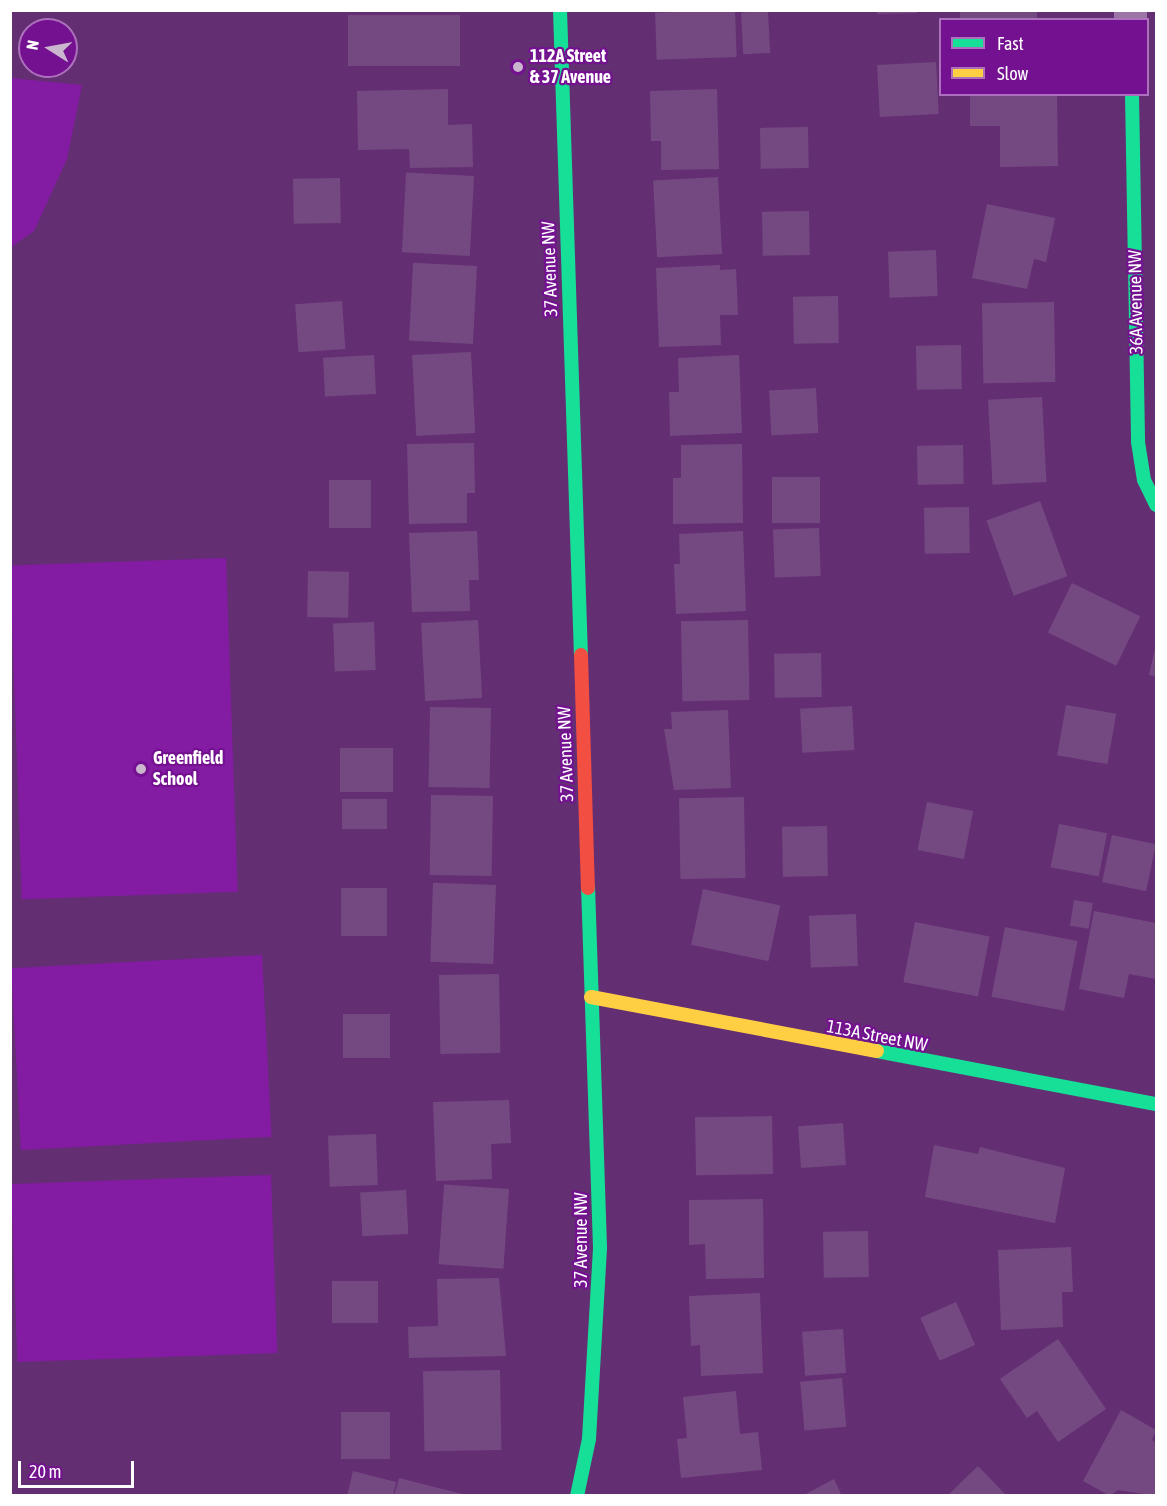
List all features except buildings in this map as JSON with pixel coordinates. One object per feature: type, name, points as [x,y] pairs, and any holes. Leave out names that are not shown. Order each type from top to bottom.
[{"type":"street","name":"37 Avenue NW","points":[[560,10],[600,1259],[590,1428],[577,1496]]},
{"type":"street","name":"36A Avenue NW","points":[[1132,96],[1138,442],[1144,480],[1156,506]]},
{"type":"street","name":"113A Street NW","points":[[591,997],[1156,1104]]},
{"type":"shaded area","points":[[11,78],[82,85],[67,159],[34,231],[11,247]]},
{"type":"shaded area","points":[[226,558],[238,892],[22,899],[10,566]]},
{"type":"shaded area","points":[[262,955],[272,1137],[21,1150],[11,968]]},
{"type":"shaded area","points":[[271,1175],[277,1353],[17,1362],[11,1184]]},
{"type":"traffic: fast","points":[[560,10],[581,655]]},
{"type":"traffic: fast","points":[[1132,96],[1138,442],[1144,480],[1156,505]]},
{"type":"traffic: fast","points":[[577,1496],[589,1439],[600,1247],[588,888]]},
{"type":"traffic: fast","points":[[877,1051],[1156,1104]]},
{"type":"traffic: slow","points":[[591,997],[877,1051]]},
{"type":"traffic: jam","points":[[581,655],[588,888]]},
{"type":"place","name":"112A Street & 37 Avenue","points":[[518,67]]},
{"type":"place","name":"Greenfield School","points":[[141,769]]}]
